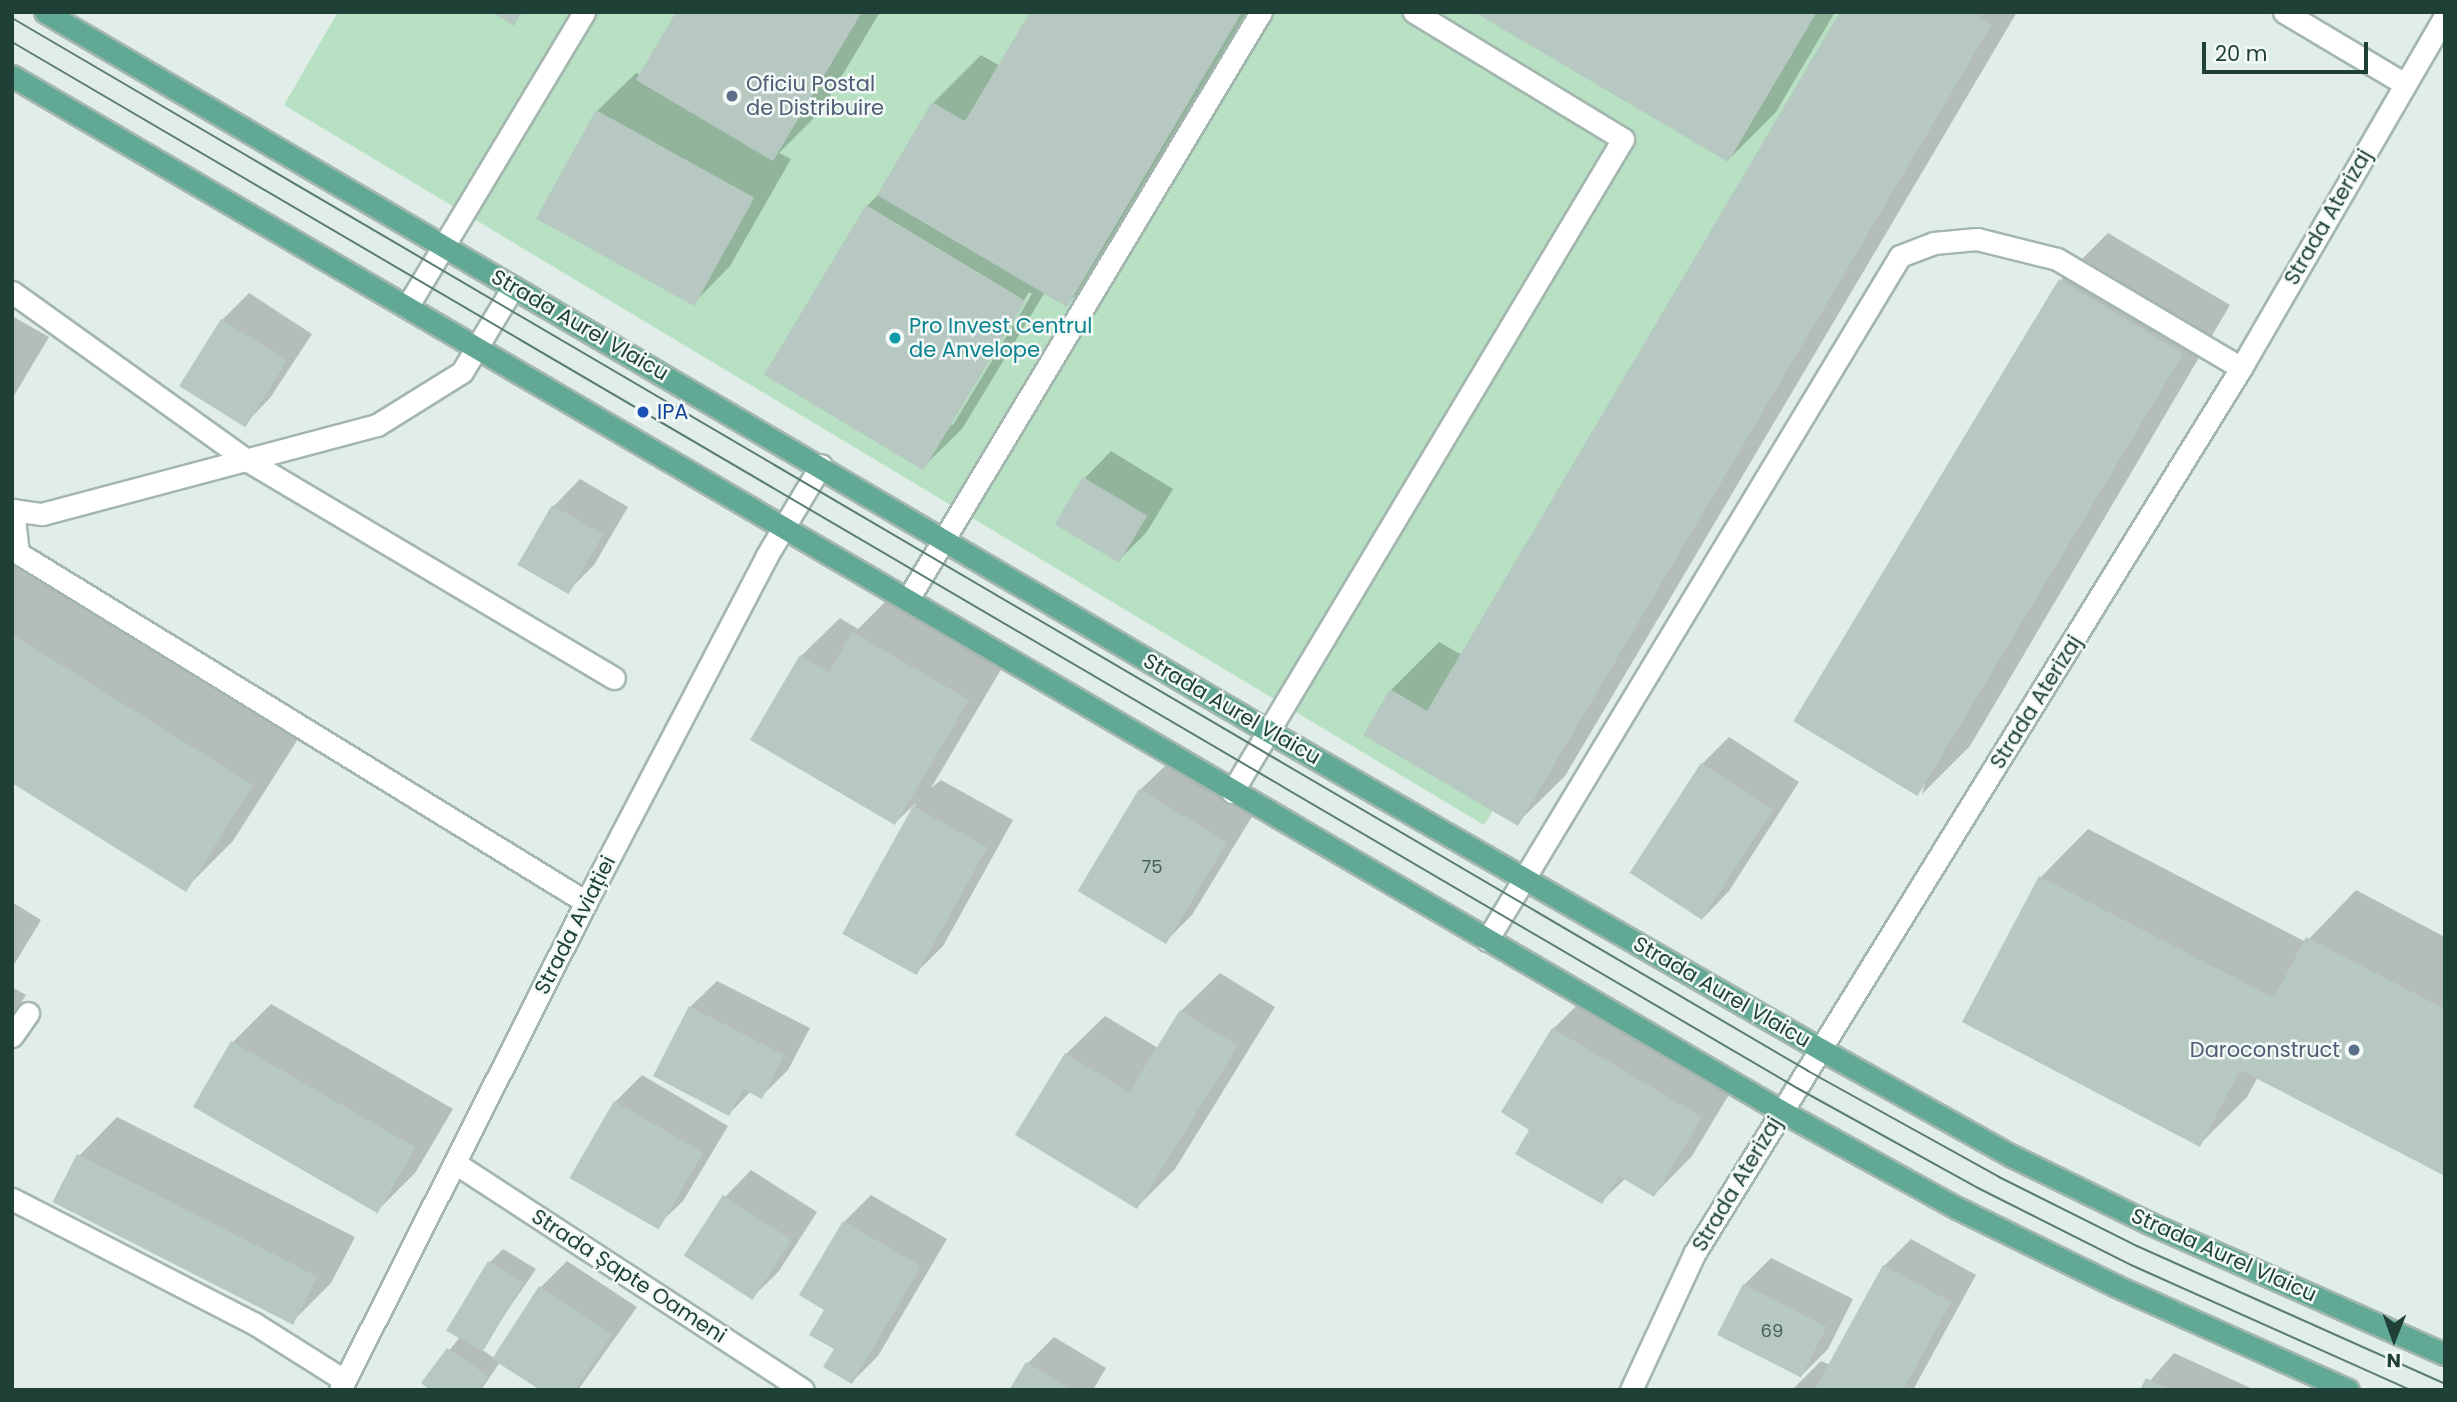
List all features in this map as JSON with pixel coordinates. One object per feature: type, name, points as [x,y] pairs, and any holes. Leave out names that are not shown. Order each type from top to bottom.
[{"type":"main road","name":"Strada Aurel Vlaicu","points":[[45,12],[821,465],[1268,731],[1822,1050],[2012,1156],[2151,1224],[2445,1354]]},
{"type":"main road","points":[[12,76],[908,599],[1232,792],[1782,1111],[2006,1232],[2348,1390]]},
{"type":"street","points":[[407,307],[584,12]]},
{"type":"street","points":[[908,599],[1261,12]]},
{"type":"street","points":[[1232,792],[1623,139],[1414,12]]},
{"type":"street","points":[[2284,12],[2405,84]]},
{"type":"street","name":"Strada Aterizaj","points":[[1631,1390],[1694,1254],[2241,368],[2445,16]]},
{"type":"street","points":[[1487,940],[1900,256],[1934,243],[1977,239],[2057,259],[2241,368]]},
{"type":"street","points":[[513,287],[462,372],[377,425],[42,514],[13,510],[19,553],[586,902]]},
{"type":"street","points":[[12,292],[245,459],[614,678]]},
{"type":"street","name":"Strada Aviației","points":[[342,1385],[586,902],[783,526],[821,465]]},
{"type":"street","points":[[12,1036],[27,1013]]},
{"type":"street","name":"Strada Șapte Oameni","points":[[455,1163],[803,1390]]},
{"type":"street","points":[[12,1199],[255,1324],[342,1385]]},
{"type":"green space","points":[[338,12],[1953,12],[1978,28],[1484,825],[284,105]]},
{"type":"building","points":[[492,12],[522,12],[514,26]]},
{"type":"building","points":[[676,12],[862,12],[773,161],[636,80]]},
{"type":"building","points":[[1030,12],[1242,12],[1067,307],[877,195],[932,102],[965,121]]},
{"type":"building","points":[[1474,12],[1817,12],[1728,162]]},
{"type":"building","points":[[1840,12],[1973,12],[1992,24],[1518,826],[1363,735],[1390,689],[1427,711]]},
{"type":"building","points":[[596,110],[754,198],[694,306],[536,218]]},
{"type":"building","name":"Pro Invest Centrul de Anvelope","points":[[866,205],[1025,301],[923,471],[764,375]]},
{"type":"building","points":[[2059,279],[2183,354],[1918,796],[1793,721]]},
{"type":"building","points":[[221,319],[287,360],[245,427],[179,386]]},
{"type":"building","points":[[1083,477],[1147,516],[1119,563],[1055,524]]},
{"type":"building","points":[[552,505],[603,534],[569,594],[518,565]]},
{"type":"building","points":[[852,632],[969,700],[895,825],[750,740],[800,655],[829,672]]},
{"type":"building","points":[[12,634],[253,785],[186,892],[12,783]]},
{"type":"building","points":[[1701,763],[1773,810],[1702,920],[1630,873]]},
{"type":"building","points":[[1139,789],[1227,842],[1166,944],[1078,891]]},
{"type":"building","points":[[913,806],[987,847],[917,975],[842,934]]},
{"type":"building","points":[[2039,876],[2274,998],[2306,937],[2445,1009],[2445,1176],[2240,1070],[2200,1147],[1962,1022]]},
{"type":"building","points":[[689,1006],[784,1055],[762,1099],[743,1089],[729,1116],[653,1076]]},
{"type":"building","points":[[1180,1010],[1238,1046],[1137,1209],[1015,1135],[1065,1053],[1129,1092]]},
{"type":"building","points":[[1552,1028],[1702,1117],[1654,1197],[1619,1176],[1602,1204],[1515,1154],[1529,1130],[1501,1112]]},
{"type":"building","points":[[231,1041],[415,1148],[377,1213],[193,1107]]},
{"type":"building","points":[[614,1101],[703,1152],[659,1230],[570,1178]]},
{"type":"building","points":[[77,1154],[318,1277],[293,1325],[52,1202]]},
{"type":"building","points":[[723,1195],[792,1240],[753,1300],[684,1255]]},
{"type":"building","points":[[843,1221],[921,1266],[852,1384],[823,1367],[834,1349],[809,1335],[824,1310],[799,1295]]},
{"type":"building","points":[[488,1261],[524,1283],[482,1352],[446,1330]]},
{"type":"building","points":[[1883,1265],[1951,1302],[1903,1390],[1820,1390],[1816,1387]]},
{"type":"building","points":[[1743,1284],[1827,1327],[1801,1377],[1717,1335]]},
{"type":"building","points":[[539,1286],[612,1334],[575,1390],[540,1390],[492,1359]]},
{"type":"building","points":[[447,1348],[488,1376],[479,1390],[430,1390],[421,1383]]},
{"type":"building","points":[[1026,1362],[1072,1390],[1009,1390]]},
{"type":"building","points":[[2146,1378],[2171,1390],[2140,1390]]},
{"type":"tram line","points":[[12,18],[1808,1071],[1999,1177],[2137,1246],[2445,1384]]},
{"type":"tram line","points":[[12,42],[1797,1088],[1978,1188],[2131,1265],[2411,1390]]},
{"type":"place","name":"Oficiu Postal de Distribuire","points":[[732,96]]},
{"type":"place","name":"Pro Invest Centrul de Anvelope","points":[[895,338]]},
{"type":"place","name":"IPA","points":[[643,412]]},
{"type":"place","name":"Daroconstruct","points":[[2354,1050]]}]
